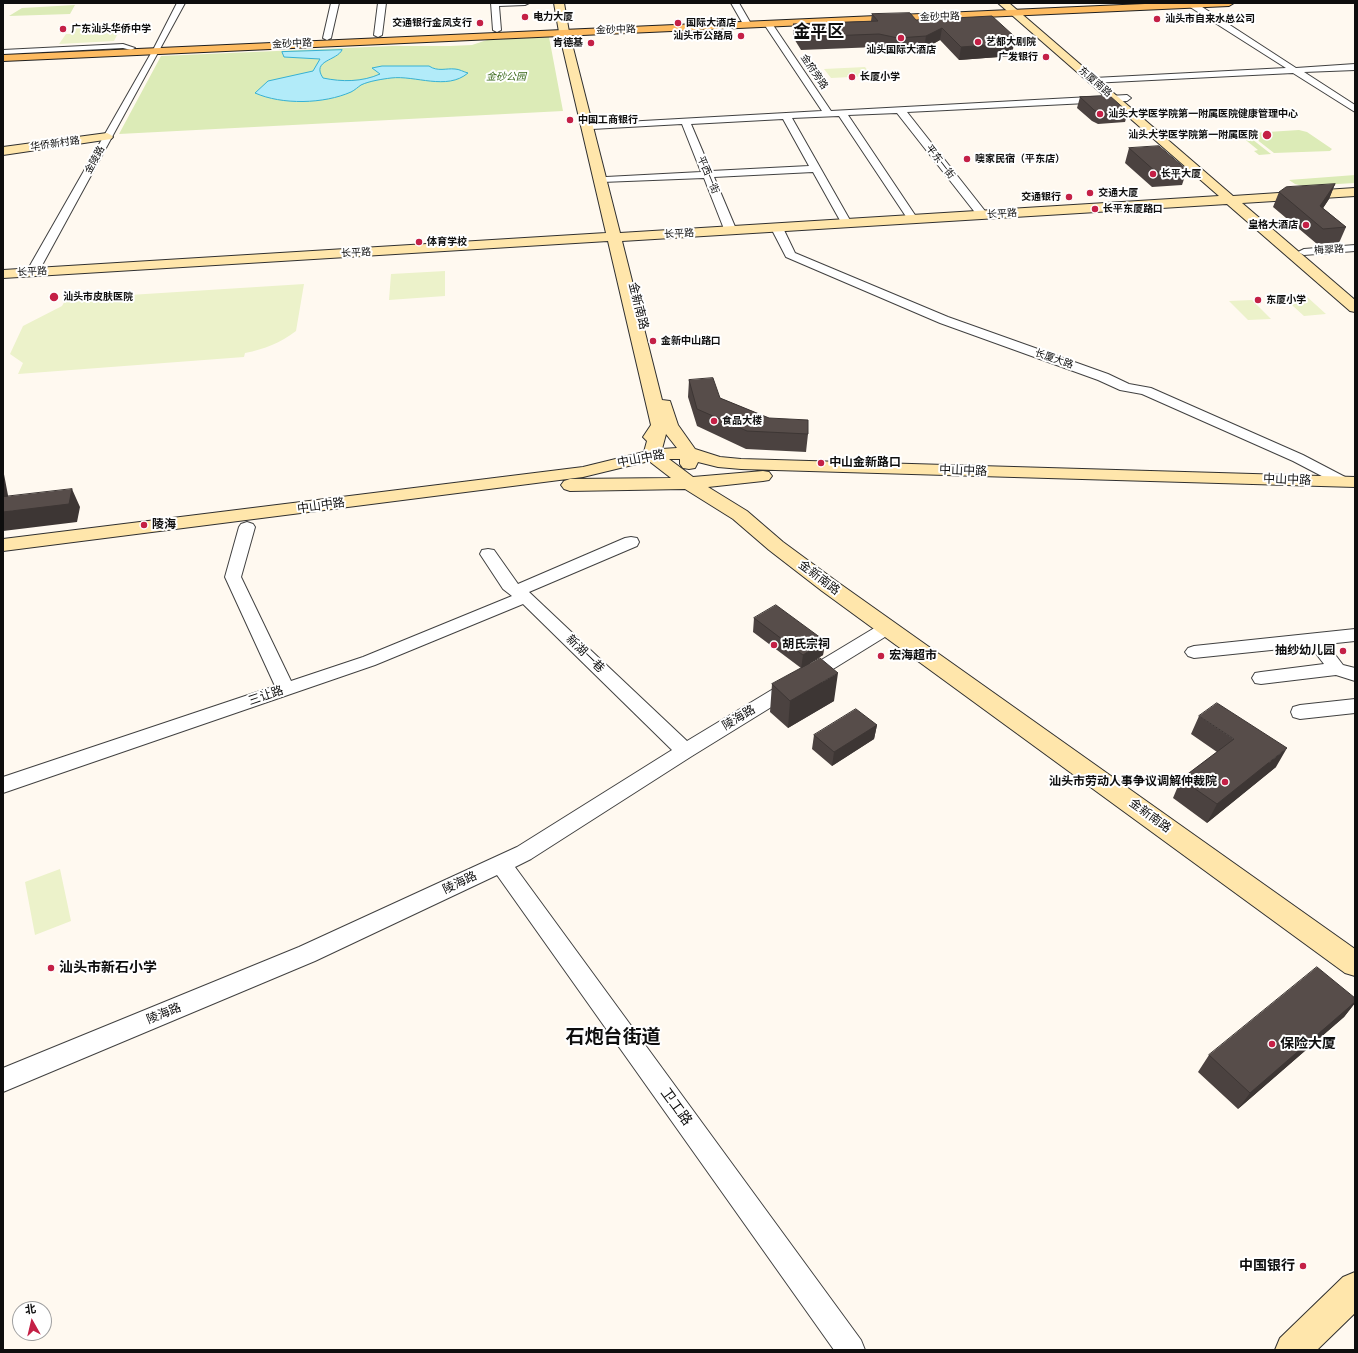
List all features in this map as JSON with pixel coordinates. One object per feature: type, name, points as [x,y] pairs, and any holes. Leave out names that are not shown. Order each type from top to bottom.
[{"type":"main road","name":"金新南路","points":[[559,3],[664,425],[689,453]]},
{"type":"main road","name":"金新南路","points":[[562,3],[566,31],[606,180],[618,237]]},
{"type":"main road","name":"东厦南路","points":[[1003,3],[1018,10],[1121,98],[1355,308]]},
{"type":"main road","name":"金砂中路","points":[[3,56],[1166,3]]},
{"type":"main road","name":"金砂中路","points":[[566,31],[768,24],[1018,10],[1229,3]]},
{"type":"main road","name":"华侨新村路","points":[[3,151],[107,137]]},
{"type":"main road","name":"长平路","points":[[3,272],[777,228],[1355,191]]},
{"type":"main road","name":"东厦南路","points":[[1234,199],[1304,252],[1355,295]]},
{"type":"main road","name":"长平路","points":[[3,272],[34,269],[618,237],[981,213],[1234,199]]},
{"type":"main road","points":[[652,455],[664,425]]},
{"type":"main road","points":[[664,425],[688,442],[740,464]]},
{"type":"main road","points":[[583,478],[625,457],[653,436],[664,425]]},
{"type":"main road","name":"中山中路","points":[[3,557],[247,527],[583,478],[652,455],[689,453],[718,462],[740,464],[1351,485]]},
{"type":"main road","points":[[689,453],[689,483]]},
{"type":"main road","name":"金新南路","points":[[652,455],[689,483],[740,515],[776,546],[829,586],[1355,964]]},
{"type":"main road","name":"中山中路","points":[[3,545],[583,478],[689,483],[775,475],[1351,485]]},
{"type":"main road","points":[[740,515],[731,497],[733,487],[741,482],[775,475]]},
{"type":"main road","points":[[583,478],[679,496],[740,515]]},
{"type":"main road","points":[[1292,1350],[1355,1289]]},
{"type":"street","name":"金陵路","points":[[34,269],[181,3]]},
{"type":"street","points":[[327,38],[335,3]]},
{"type":"street","points":[[378,36],[382,3]]},
{"type":"street","points":[[497,30],[495,4],[525,3]]},
{"type":"street","points":[[735,3],[746,22]]},
{"type":"street","points":[[1193,5],[1355,109]]},
{"type":"street","name":"金府旁路","points":[[768,24],[828,113]]},
{"type":"street","points":[[1100,80],[1355,67]]},
{"type":"street","points":[[592,126],[1121,98]]},
{"type":"street","name":"平东一街","points":[[900,110],[981,213]]},
{"type":"street","points":[[842,113],[912,218]]},
{"type":"street","points":[[786,116],[846,222]]},
{"type":"street","name":"平西一街","points":[[685,121],[730,229]]},
{"type":"street","points":[[606,180],[816,169]]},
{"type":"street","name":"长厦大路","points":[[777,228],[790,254],[944,320],[1103,377],[1125,387],[1146,391],[1298,458],[1351,485]]},
{"type":"street","name":"梅翠路","points":[[1304,252],[1355,248]]},
{"type":"street","points":[[247,527],[232,577],[286,689]]},
{"type":"street","name":"三让路","points":[[3,785],[369,661],[521,594],[631,542]]},
{"type":"street","name":"新湖一巷","points":[[488,554],[509,585],[521,594],[685,751]]},
{"type":"street","name":"陵海路","points":[[3,1080],[307,954],[524,853],[685,751],[887,628]]},
{"type":"street","points":[[1194,652],[1355,635]]},
{"type":"street","points":[[1314,639],[1337,669]]},
{"type":"street","points":[[1261,678],[1337,669],[1355,675]]},
{"type":"street","points":[[1300,712],[1355,706]]},
{"type":"street","name":"卫工路","points":[[501,864],[851,1350]]},
{"type":"green space","points":[[75,5],[70,14],[9,16],[22,8]]},
{"type":"green space","points":[[116,25],[112,32],[119,31],[114,41],[59,44],[66,34],[70,34],[75,26]]},
{"type":"green space","name":"金砂公园","points":[[549,37],[563,111],[119,134],[161,56],[392,46],[472,45],[487,40]]},
{"type":"green space","points":[[865,67],[872,76],[831,78],[824,69]]},
{"type":"green space","points":[[1247,128],[1252,131],[1243,132],[1271,154],[1259,155],[1254,151],[1258,150],[1242,137],[1228,138],[1226,136],[1230,136],[1222,129]]},
{"type":"green space","points":[[1299,130],[1307,132],[1332,149],[1330,151],[1274,153],[1251,135],[1252,133]]},
{"type":"green space","points":[[1355,175],[1355,183],[1303,186],[1295,184],[1289,180]]},
{"type":"green space","points":[[445,271],[445,296],[389,300],[391,274]]},
{"type":"green space","points":[[304,284],[296,331],[272,345],[245,353],[244,357],[18,374],[23,363],[10,354],[23,326],[62,306],[66,299]]},
{"type":"green space","points":[[1305,295],[1326,314],[1304,316],[1283,297]]},
{"type":"green space","points":[[1252,300],[1271,319],[1248,320],[1229,301]]},
{"type":"green space","points":[[60,869],[71,921],[35,935],[25,882]]},
{"type":"water","points":[[342,50],[339,54],[322,64],[320,72],[323,78],[345,81],[366,79],[380,74],[372,68],[382,66],[429,66],[439,69],[457,69],[468,73],[460,78],[441,82],[410,78],[391,78],[372,81],[340,96],[316,101],[303,102],[278,100],[255,93],[268,81],[313,71],[320,59],[284,57],[282,52]]},
{"type":"building","points":[[910,13],[916,20],[992,16],[1014,36],[1007,36],[1014,43],[961,47],[942,28],[926,36],[898,38],[879,34],[802,37],[793,24],[878,21],[872,14]]},
{"type":"building","points":[[1110,96],[1128,112],[1100,113],[1094,110],[1080,97]]},
{"type":"building","points":[[1159,146],[1187,170],[1156,172],[1129,148]]},
{"type":"building","points":[[1335,184],[1320,206],[1346,227],[1323,229],[1279,192],[1286,187]]},
{"type":"building","points":[[713,378],[720,398],[769,418],[808,420],[808,434],[747,431],[697,409],[689,380]]},
{"type":"building","points":[[72,489],[69,504],[3,512],[3,497]]},
{"type":"building","points":[[776,605],[825,641],[803,655],[754,618]]},
{"type":"building","points":[[820,658],[838,673],[790,701],[772,684]]},
{"type":"building","points":[[1217,703],[1287,748],[1217,804],[1181,779],[1234,739],[1199,716]]},
{"type":"building","points":[[856,709],[877,725],[834,752],[814,735]]},
{"type":"building","name":"保险大厦","points":[[1317,967],[1355,998],[1355,1002],[1250,1093],[1209,1055]]},
{"type":"place","name":"电力大厦","points":[[525,17]]},
{"type":"place","name":"汕头市自来水总公司","points":[[1157,19]]},
{"type":"place","name":"交通银行金凤支行","points":[[480,23]]},
{"type":"place","name":"国际大酒店","points":[[678,23]]},
{"type":"place","name":"广东汕头华侨中学","points":[[63,29]]},
{"type":"place","name":"汕头市公路局","points":[[741,36]]},
{"type":"place","name":"汕头国际大酒店","points":[[901,38]]},
{"type":"place","name":"艺都大剧院","points":[[978,42]]},
{"type":"place","name":"肯德基","points":[[591,43]]},
{"type":"place","name":"广发银行","points":[[1046,57]]},
{"type":"place","name":"长厦小学","points":[[852,77]]},
{"type":"place","name":"汕头大学医学院第一附属医院健康管理中心","points":[[1100,114]]},
{"type":"place","name":"中国工商银行","points":[[570,120]]},
{"type":"place","name":"汕头大学医学院第一附属医院","points":[[1267,135]]},
{"type":"place","name":"噢家民宿（平东店）","points":[[967,159]]},
{"type":"place","name":"长平大厦","points":[[1153,174]]},
{"type":"place","name":"交通大厦","points":[[1090,193]]},
{"type":"place","name":"交通银行","points":[[1069,197]]},
{"type":"place","name":"长平东厦路口","points":[[1095,209]]},
{"type":"place","name":"皇格大酒店","points":[[1306,225]]},
{"type":"place","name":"体育学校","points":[[419,242]]},
{"type":"place","name":"汕头市皮肤医院","points":[[54,297]]},
{"type":"place","name":"东厦小学","points":[[1258,300]]},
{"type":"place","name":"金新中山路口","points":[[653,341]]},
{"type":"place","name":"食品大楼","points":[[714,421]]},
{"type":"place","name":"中山金新路口","points":[[821,463]]},
{"type":"place","name":"陵海","points":[[144,525]]},
{"type":"place","name":"胡氏宗祠","points":[[774,645]]},
{"type":"place","name":"抽纱幼儿园","points":[[1343,651]]},
{"type":"place","name":"宏海超市","points":[[881,656]]},
{"type":"place","name":"汕头市劳动人事争议调解仲裁院","points":[[1225,782]]},
{"type":"place","name":"汕头市新石小学","points":[[51,968]]},
{"type":"place","name":"保险大厦","points":[[1272,1044]]},
{"type":"place","name":"中国银行","points":[[1303,1266]]},
{"type":"district","name":"金平区","points":[[819,32]]},
{"type":"district","name":"石炮台街道","points":[[613,1038]]}]
